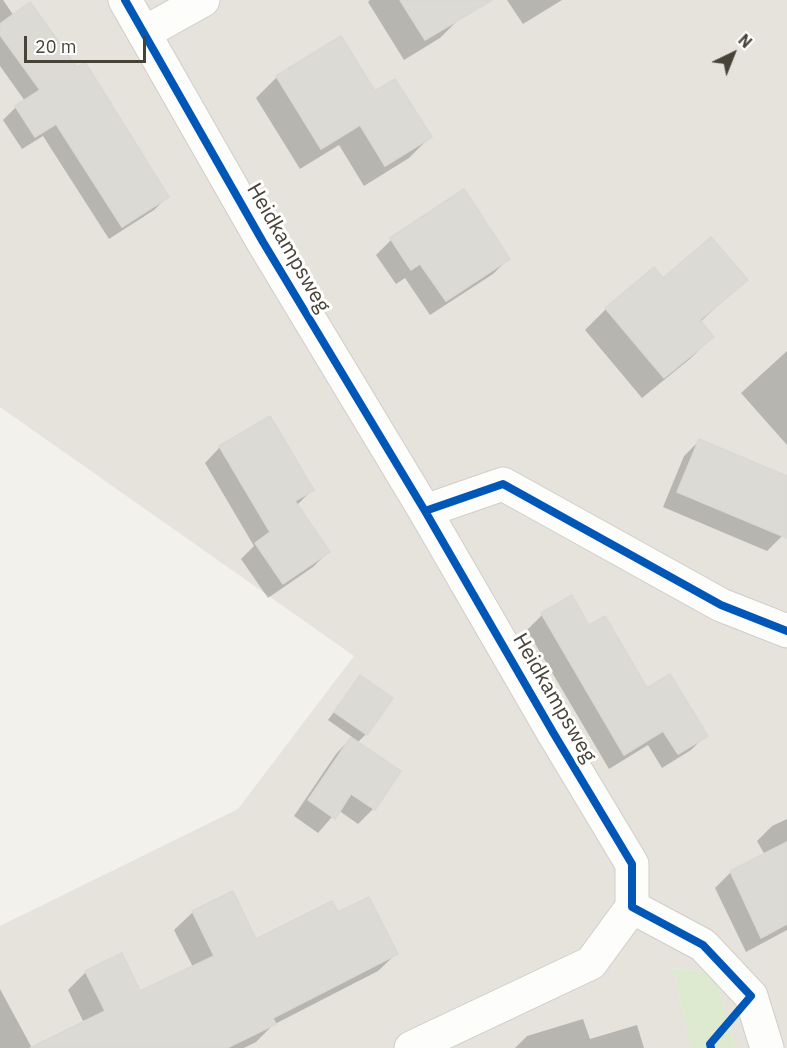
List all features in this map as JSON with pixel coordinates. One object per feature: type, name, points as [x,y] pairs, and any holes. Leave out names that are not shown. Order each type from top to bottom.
[{"type":"street","name":"Heidkampsweg","points":[[125,0],[263,242],[425,511],[632,864],[632,907]]},
{"type":"street","points":[[144,33],[203,0]]},
{"type":"street","points":[[425,511],[503,484],[721,605],[787,631]]},
{"type":"street","points":[[411,1048],[591,963],[632,907],[704,945],[751,996],[767,1048]]},
{"type":"shaded area","points":[[0,0],[787,0],[787,1048],[736,1048],[714,973],[673,968],[691,1048],[0,1048],[0,926],[238,809],[354,656],[0,407]]},
{"type":"green space","points":[[673,968],[714,973],[736,1048],[691,1048]]},
{"type":"building","points":[[400,0],[492,0],[425,40]]},
{"type":"building","points":[[30,2],[77,67],[85,62],[169,197],[122,227],[56,124],[35,137],[15,106],[40,90],[0,35],[0,24]]},
{"type":"building","points":[[341,36],[375,91],[395,79],[432,137],[385,166],[360,125],[321,149],[276,76]]},
{"type":"building","points":[[464,189],[510,259],[446,301],[420,264],[411,270],[390,238]]},
{"type":"building","points":[[711,237],[748,280],[700,320],[714,337],[664,378],[605,308],[654,267],[663,278]]},
{"type":"building","points":[[270,416],[314,490],[295,501],[330,552],[283,584],[255,543],[270,532],[219,446]]},
{"type":"building","points":[[699,439],[787,476],[787,538],[677,492]]},
{"type":"building","points":[[572,595],[589,625],[605,616],[647,688],[670,674],[708,736],[678,754],[663,731],[624,755],[541,613]]},
{"type":"building","points":[[360,675],[393,698],[367,735],[334,712]]},
{"type":"building","points":[[351,737],[401,771],[375,810],[351,794],[335,819],[308,800]]},
{"type":"building","points":[[787,842],[787,924],[761,938],[730,871]]},
{"type":"building","points":[[233,891],[256,939],[332,901],[338,912],[369,897],[398,954],[273,1018],[276,1024],[227,1048],[30,1048],[105,1011],[85,971],[122,953],[140,991],[214,956],[192,911]]},
{"type":"cycle path","points":[[125,0],[263,242],[425,511],[632,864],[632,907],[703,945],[751,996],[710,1044],[711,1048]]},
{"type":"cycle path","points":[[425,511],[503,484],[721,605],[787,631]]}]
